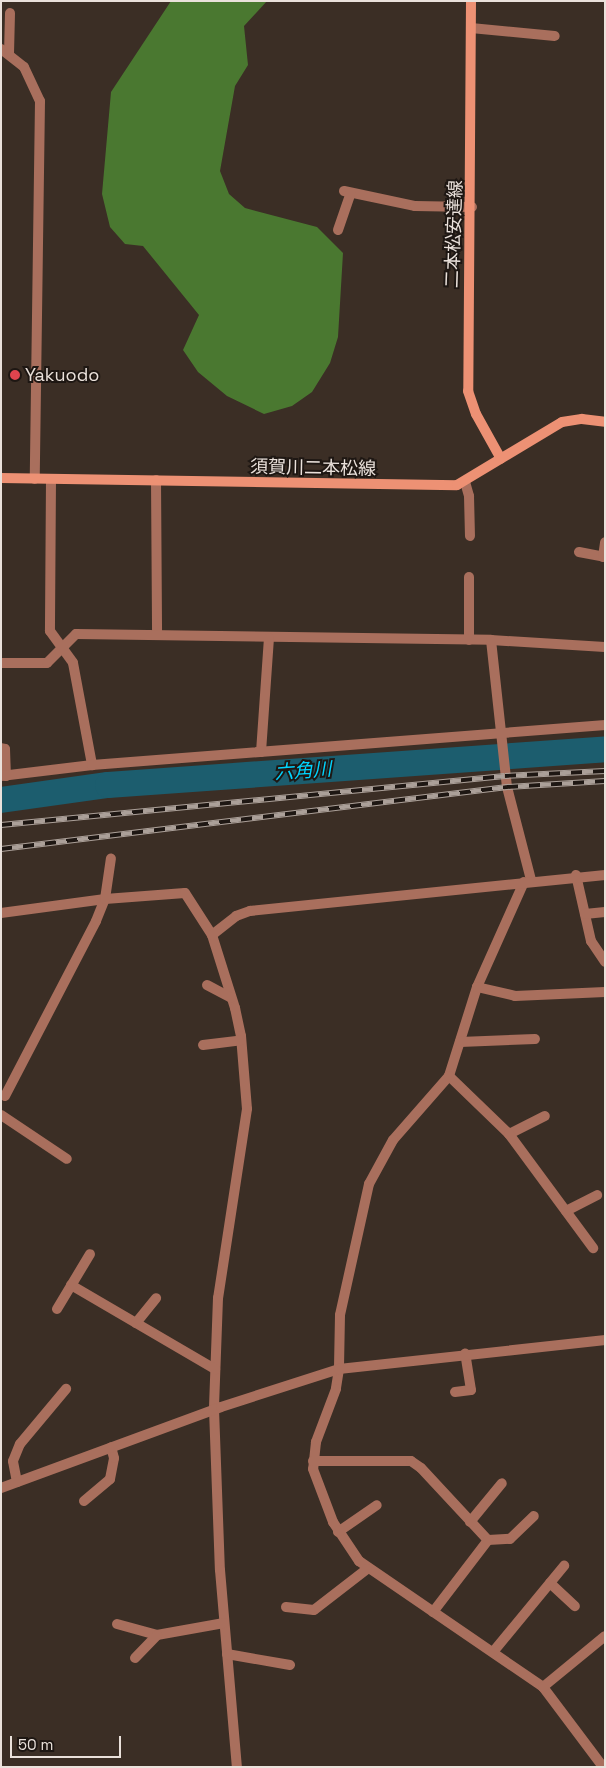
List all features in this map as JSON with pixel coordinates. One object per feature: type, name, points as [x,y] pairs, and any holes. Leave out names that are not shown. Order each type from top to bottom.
[{"type":"main road","name":"二本松安達線","points":[[472,1],[470,28],[472,208],[468,391],[476,414],[502,459]]},
{"type":"main road","name":"須賀川二本松線","points":[[1,478],[398,486],[465,482],[562,422],[582,418],[605,422]]},
{"type":"street","points":[[10,13],[5,51],[24,66],[40,101],[35,478]]},
{"type":"street","points":[[470,28],[555,36]]},
{"type":"street","points":[[338,230],[347,192],[415,206],[472,208]]},
{"type":"street","points":[[51,479],[50,631],[73,664],[92,765]]},
{"type":"street","points":[[156,480],[157,635]]},
{"type":"street","points":[[465,482],[469,496],[470,536]]},
{"type":"street","points":[[579,552],[604,557],[605,542]]},
{"type":"street","points":[[469,640],[470,577]]},
{"type":"street","points":[[1,663],[48,663],[76,634],[491,640],[605,647]]},
{"type":"street","points":[[261,752],[269,638]]},
{"type":"street","points":[[491,640],[507,787],[528,881],[477,988],[449,1076],[393,1140],[369,1184],[340,1316],[339,1369],[313,1461],[318,1488],[338,1532],[367,1569],[543,1687],[603,1767]]},
{"type":"street","points":[[1,748],[5,749],[4,776],[92,765],[500,730],[605,724]]},
{"type":"street","points":[[2,1098],[80,954],[105,899],[110,858]]},
{"type":"street","points":[[212,935],[229,921],[250,910],[576,875],[605,874]]},
{"type":"street","points":[[576,875],[585,914],[605,962]]},
{"type":"street","points":[[1,913],[105,899],[185,893],[212,935],[231,998],[241,1040],[247,1109],[222,1268],[214,1409],[224,1622],[237,1767]]},
{"type":"street","points":[[585,914],[605,912]]},
{"type":"street","points":[[206,985],[231,998]]},
{"type":"street","points":[[477,988],[515,996],[605,992]]},
{"type":"street","points":[[460,1042],[535,1039]]},
{"type":"street","points":[[203,1046],[241,1040]]},
{"type":"street","points":[[449,1076],[509,1134],[593,1248]]},
{"type":"street","points":[[1,1116],[67,1159]]},
{"type":"street","points":[[509,1134],[545,1116]]},
{"type":"street","points":[[566,1211],[597,1195]]},
{"type":"street","points":[[57,1309],[90,1254]]},
{"type":"street","points":[[71,1285],[215,1369]]},
{"type":"street","points":[[136,1323],[156,1298]]},
{"type":"street","points":[[1,1488],[214,1409],[339,1369],[465,1353],[605,1340]]},
{"type":"street","points":[[455,1392],[471,1390],[465,1353]]},
{"type":"street","points":[[16,1482],[13,1461],[20,1444],[66,1389]]},
{"type":"street","points":[[84,1501],[110,1479],[114,1458],[111,1447]]},
{"type":"street","points":[[313,1461],[411,1461],[421,1468],[488,1540]]},
{"type":"street","points":[[470,1522],[502,1483]]},
{"type":"street","points":[[338,1532],[377,1505]]},
{"type":"street","points":[[432,1612],[488,1540],[510,1538],[534,1516]]},
{"type":"street","points":[[493,1652],[564,1566]]},
{"type":"street","points":[[286,1607],[314,1610],[367,1569]]},
{"type":"street","points":[[550,1583],[575,1606]]},
{"type":"street","points":[[117,1624],[157,1635],[224,1622]]},
{"type":"street","points":[[135,1658],[157,1635]]},
{"type":"street","points":[[543,1687],[605,1636]]},
{"type":"street","points":[[227,1654],[290,1665]]},
{"type":"green space","points":[[171,1],[267,1],[244,26],[248,65],[235,86],[220,171],[229,194],[245,208],[317,227],[343,253],[338,337],[330,363],[312,392],[292,406],[264,414],[227,396],[198,372],[183,350],[199,315],[143,246],[125,244],[110,227],[102,194],[111,92]]},
{"type":"waterway","name":"六角川","points":[[1,800],[108,785],[605,749]]},
{"type":"railway","points":[[1,825],[505,776],[605,771]]},
{"type":"railway","points":[[1,849],[507,787],[605,781]]},
{"type":"place","name":"Yakuodo","points":[[15,375]]}]
